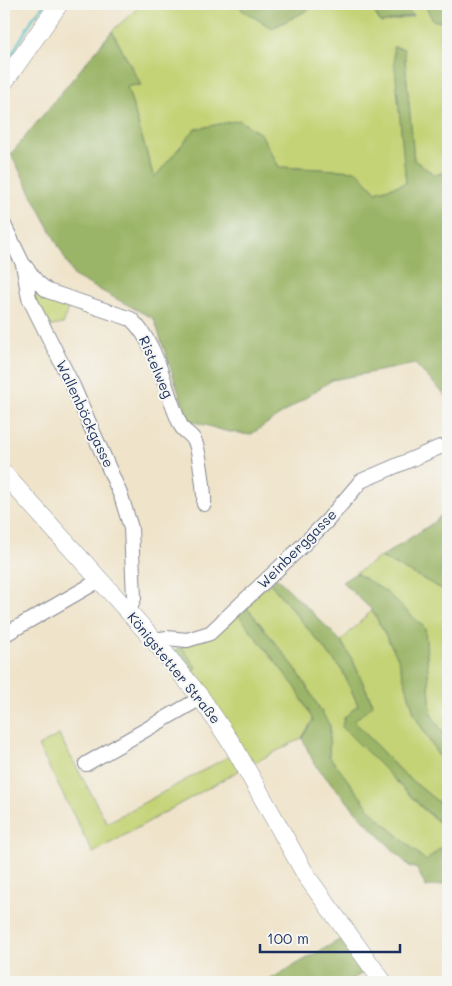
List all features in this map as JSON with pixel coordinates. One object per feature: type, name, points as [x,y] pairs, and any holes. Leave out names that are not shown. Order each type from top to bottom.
[{"type":"main road","points":[[4,82],[60,4]]},
{"type":"main road","name":"Königstetter Straße","points":[[4,474],[129,611],[201,698],[234,747],[307,877],[384,982]]},
{"type":"street","name":"Wallenböckgasse","points":[[4,225],[23,264],[29,298],[103,453],[131,528],[134,598],[129,611]]},
{"type":"street","name":"Ristelweg","points":[[23,264],[37,282],[48,291],[131,319],[139,327],[146,337],[157,361],[182,429],[195,440],[205,495],[204,504]]},
{"type":"street","name":"Weinberggasse","points":[[154,640],[167,638],[187,640],[210,632],[298,550],[361,481],[440,448]]},
{"type":"street","points":[[4,635],[100,580]]},
{"type":"street","points":[[86,764],[201,698]]},
{"type":"green space","points":[[142,4],[239,4],[242,10],[272,28],[316,6],[369,4],[382,23],[413,16],[402,4],[424,4],[433,20],[448,24],[448,171],[435,175],[414,160],[404,49],[394,47],[406,183],[376,192],[356,171],[279,167],[261,134],[195,130],[154,178],[127,86],[141,85],[112,31]]},
{"type":"green space","points":[[239,4],[328,4],[316,6],[272,28],[242,10]]},
{"type":"green space","points":[[369,4],[402,4],[413,15],[381,23]]},
{"type":"green space","points":[[424,4],[448,4],[448,24],[433,20]]},
{"type":"green space","points":[[112,31],[141,85],[127,86],[154,178],[195,129],[239,120],[261,134],[279,167],[357,171],[376,192],[406,183],[393,47],[404,49],[414,160],[435,175],[448,171],[448,398],[415,364],[332,380],[250,435],[225,431],[188,420],[154,319],[74,276],[11,154]]},
{"type":"green space","points":[[28,274],[69,305],[63,324],[47,327],[34,297]]},
{"type":"green space","points":[[448,509],[448,592],[381,557],[433,523]]},
{"type":"green space","points":[[380,557],[448,592],[448,741],[431,714],[425,628],[356,573]]},
{"type":"green space","points":[[356,573],[385,591],[425,628],[431,714],[448,741],[448,772],[415,716],[398,658],[372,610],[342,582]]},
{"type":"green space","points":[[276,577],[341,641],[353,661],[373,705],[354,721],[400,771],[448,810],[448,830],[423,808],[342,727],[344,718],[358,705],[342,670],[270,583]]},
{"type":"green space","points":[[270,583],[342,670],[358,705],[344,718],[343,727],[422,808],[448,830],[448,841],[426,861],[372,812],[329,756],[330,726],[296,669],[245,605]]},
{"type":"green space","points":[[245,605],[296,669],[330,726],[329,756],[372,812],[426,861],[448,841],[448,880],[444,884],[426,887],[417,869],[409,866],[360,816],[315,765],[302,738],[313,720],[296,688],[237,613]]},
{"type":"green space","points":[[372,610],[398,658],[415,716],[448,772],[448,810],[400,771],[354,721],[373,704],[353,661],[341,641]]},
{"type":"green space","points":[[237,613],[296,688],[313,720],[302,738],[252,764],[191,675],[182,647],[211,635]]},
{"type":"green space","points":[[182,647],[196,667],[191,675],[172,651]]},
{"type":"green space","points":[[59,735],[107,823],[231,755],[240,770],[93,853],[38,746]]},
{"type":"green space","points":[[343,938],[366,971],[348,982],[265,982]]},
{"type":"waterway","points":[[12,54],[33,18],[45,4]]}]
